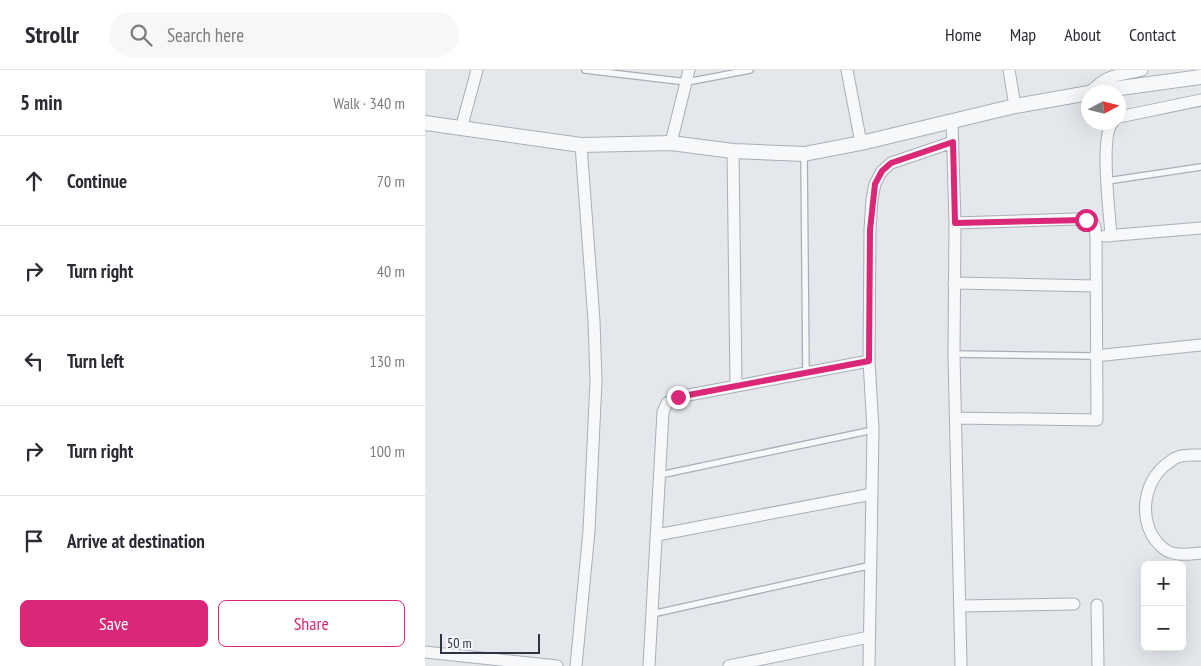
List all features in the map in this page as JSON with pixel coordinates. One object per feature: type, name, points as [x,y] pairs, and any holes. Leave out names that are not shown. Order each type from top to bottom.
[{"type":"street","points":[[461,129],[477,70]]},
{"type":"street","points":[[847,70],[861,143]]},
{"type":"street","points":[[1009,70],[1015,106]]},
{"type":"street","points":[[1097,85],[1113,76],[1142,70]]},
{"type":"street","points":[[671,143],[688,76]]},
{"type":"street","points":[[1126,88],[1201,77]]},
{"type":"street","points":[[425,123],[581,144],[671,143],[733,152],[804,154],[861,143],[1015,106],[1081,95]]},
{"type":"street","points":[[1126,116],[1201,100]]},
{"type":"street","points":[[952,121],[955,223],[954,354],[961,666]]},
{"type":"street","points":[[1108,130],[1107,180],[1111,236]]},
{"type":"street","points":[[869,666],[873,494],[873,430],[869,361],[870,230],[875,184],[882,171],[891,163],[953,142]]},
{"type":"street","points":[[576,666],[589,531],[596,381],[581,144]]},
{"type":"street","points":[[733,152],[737,386]]},
{"type":"street","points":[[955,223],[1092,221],[1095,226],[1096,237],[1095,356],[1097,420],[956,418]]},
{"type":"street","points":[[1096,237],[1201,228]]},
{"type":"street","points":[[954,283],[1095,286]]},
{"type":"street","points":[[1095,356],[1201,345]]},
{"type":"street","points":[[649,666],[663,412],[667,403],[678,397],[869,361]]},
{"type":"street","points":[[1201,455],[1177,457],[1162,467],[1151,482],[1146,500],[1146,518],[1153,535],[1164,549],[1178,554],[1201,553]]},
{"type":"street","points":[[657,535],[873,494]]},
{"type":"street","points":[[961,606],[1074,604]]},
{"type":"street","points":[[1097,605],[1098,666]]},
{"type":"street","points":[[729,666],[869,637]]},
{"type":"street","points":[[425,652],[557,666]]},
{"type":"street","points":[[444,666],[445,654]]},
{"type":"lane","points":[[585,70],[688,76],[750,70]]},
{"type":"lane","points":[[804,154],[807,373]]},
{"type":"lane","points":[[1107,180],[1201,166]]},
{"type":"lane","points":[[954,354],[1095,356]]},
{"type":"lane","points":[[660,475],[873,430]]},
{"type":"lane","points":[[652,614],[872,565]]},
{"type":"route","points":[[678,397],[869,361],[872,199],[875,184],[882,171],[891,163],[953,142],[955,223],[1060,219],[1086,220]]}]
